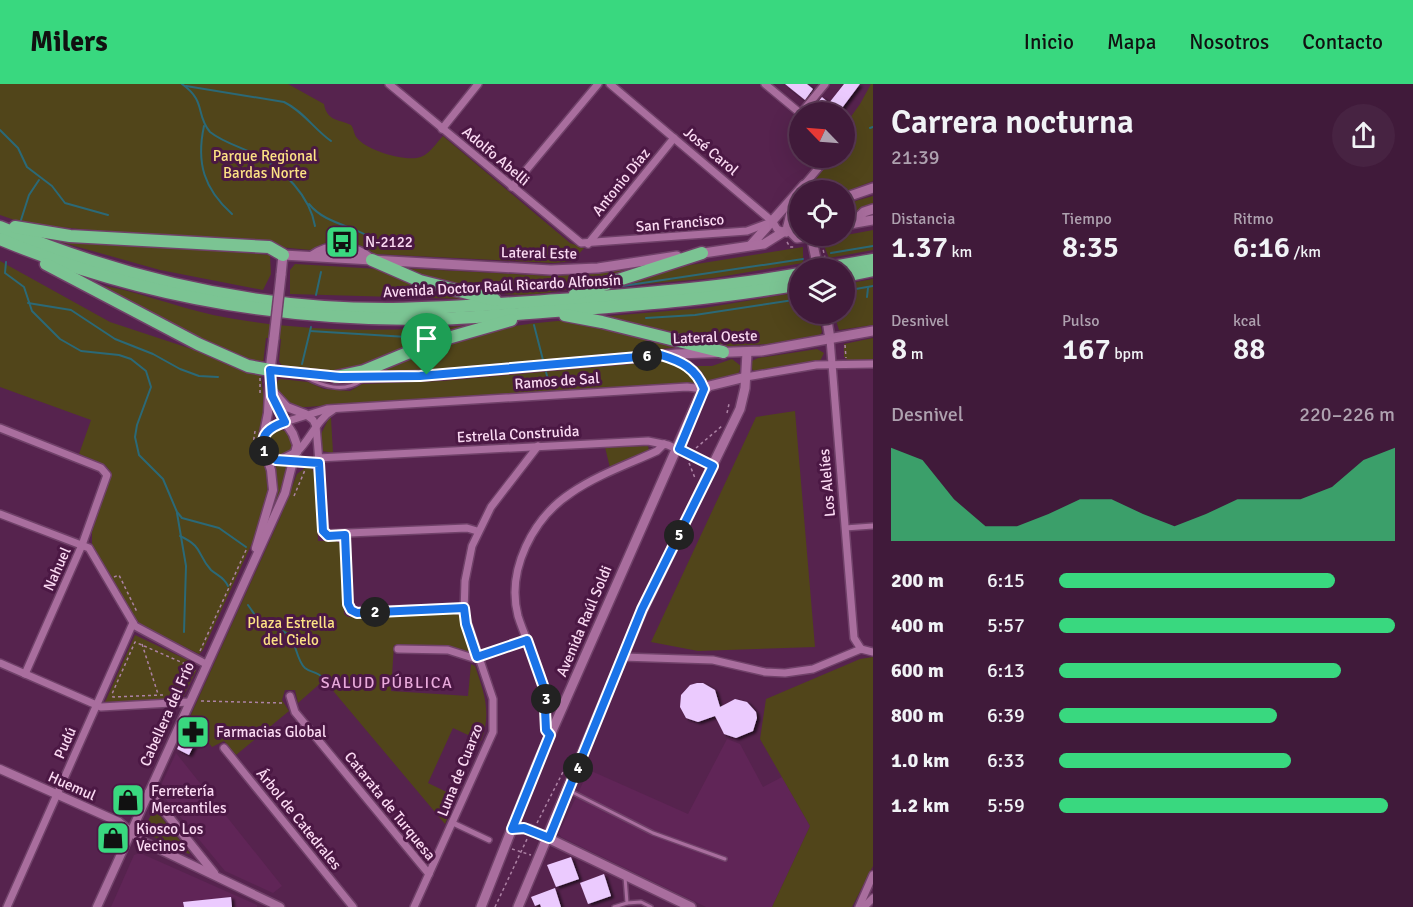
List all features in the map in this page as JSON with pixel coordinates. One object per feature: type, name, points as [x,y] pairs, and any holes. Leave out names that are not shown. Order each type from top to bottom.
[{"type":"highway","points":[[0,226],[70,236],[269,247],[283,255]]},
{"type":"highway","name":"Avenida Doctor Raúl Ricardo Alfonsín","points":[[0,226],[56,249],[131,273],[251,298],[317,306],[393,309],[520,303],[684,290],[789,276]]},
{"type":"highway","points":[[0,239],[198,344],[248,366],[267,378]]},
{"type":"highway","name":"Avenida Doctor Raúl Ricardo Alfonsín","points":[[0,239],[125,282],[190,298],[256,310],[391,319],[540,312],[699,299],[789,286]]},
{"type":"highway","points":[[555,300],[702,253]]},
{"type":"highway","points":[[372,260],[406,276],[448,289],[520,303]]},
{"type":"highway","points":[[855,263],[873,260]]},
{"type":"highway","points":[[855,274],[873,270]]},
{"type":"highway","points":[[336,377],[369,369],[453,336],[540,312],[596,320],[723,352]]},
{"type":"main road","points":[[855,194],[873,188]]},
{"type":"main road","points":[[749,246],[789,206]]},
{"type":"main road","points":[[855,218],[873,209]]},
{"type":"main road","points":[[773,222],[789,212]]},
{"type":"main road","points":[[855,222],[873,220]]},
{"type":"main road","name":"Lateral Este","points":[[372,260],[557,270],[598,268],[789,239]]},
{"type":"main road","points":[[283,255],[312,256],[326,248],[356,249],[372,260]]},
{"type":"main road","name":"Cabellera del Frío","points":[[267,378],[283,255]]},
{"type":"main road","name":"Los Alelíes","points":[[828,324],[830,339]]},
{"type":"main road","name":"Lateral Oeste","points":[[267,378],[298,373],[336,377],[435,375],[661,355],[747,352],[873,331]]},
{"type":"main road","points":[[518,907],[549,838],[622,657],[741,405],[746,377],[747,352]]},
{"type":"main road","points":[[661,355],[690,367],[699,377],[704,389],[746,377]]},
{"type":"main road","name":"Avenida Raúl Soldi","points":[[481,907],[550,735],[704,389]]},
{"type":"main road","points":[[512,829],[524,828],[549,838],[691,907]]},
{"type":"street","name":"Adolfo Abelli","points":[[389,84],[571,237],[588,244]]},
{"type":"street","points":[[441,129],[478,84]]},
{"type":"street","points":[[512,187],[598,84]]},
{"type":"street","points":[[765,84],[789,103]]},
{"type":"street","points":[[810,102],[825,84]]},
{"type":"street","name":"José Carol","points":[[615,86],[773,222],[777,229],[789,233]]},
{"type":"street","name":"Antonio Díaz","points":[[588,244],[674,138]]},
{"type":"street","name":"San Francisco","points":[[588,244],[747,231],[773,222]]},
{"type":"street","name":"Los Alelíes","points":[[830,339],[854,638],[861,649]]},
{"type":"street","points":[[746,377],[808,366],[873,364]]},
{"type":"street","points":[[267,378],[287,407],[305,414],[313,420],[317,429],[325,534],[345,535],[467,528],[477,531]]},
{"type":"street","name":"Cabellera del Frío","points":[[97,907],[250,565],[278,513],[293,458],[295,437],[276,407],[267,378]]},
{"type":"street","name":"Cabellera del Frío","points":[[250,565],[272,496],[271,470],[262,451],[268,417],[267,378]]},
{"type":"street","name":"Ramos de Sal","points":[[285,422],[319,410],[339,408],[687,387],[704,389]]},
{"type":"street","points":[[285,422],[270,428],[262,451],[274,459],[293,458],[317,429],[326,414],[339,408]]},
{"type":"street","name":"Nahuel","points":[[0,428],[107,472],[107,479],[82,545],[25,674]]},
{"type":"street","name":"Estrella Construida","points":[[293,458],[318,460],[648,441],[679,449],[713,466]]},
{"type":"street","points":[[550,735],[546,730],[543,681],[517,612],[516,584],[522,555],[535,530],[549,512],[571,493],[657,451],[664,444]]},
{"type":"street","name":"Luna de Cuarzo","points":[[414,907],[493,732],[494,702],[466,624],[464,608],[468,564],[477,531],[497,497],[538,446]]},
{"type":"street","points":[[0,514],[82,545],[91,551],[145,633],[206,663]]},
{"type":"street","points":[[845,528],[873,526]]},
{"type":"street","points":[[345,535],[348,604],[351,610],[357,613],[464,608]]},
{"type":"street","name":"Pudú","points":[[7,907],[136,620]]},
{"type":"street","points":[[398,649],[448,650],[469,657],[477,657],[527,640]]},
{"type":"street","points":[[622,657],[717,660],[765,672],[785,673],[813,669],[861,649],[873,652]]},
{"type":"street","points":[[0,663],[96,706],[111,708],[191,699]]},
{"type":"street","name":"Catarata de Turquesa","points":[[290,696],[294,710],[429,874]]},
{"type":"street","name":"Árbol de Catedrales","points":[[224,748],[353,907]]},
{"type":"street","name":"Huemul","points":[[0,769],[119,822],[142,841],[280,907]]},
{"type":"street","points":[[149,792],[216,876]]},
{"type":"street","points":[[453,823],[489,840]]},
{"type":"street","points":[[858,907],[873,875]]},
{"type":"street","points":[[864,907],[873,898]]},
{"type":"lane","points":[[298,373],[324,386],[347,388],[368,377]]},
{"type":"lane","points":[[568,791],[656,835],[725,859]]},
{"type":"lane","points":[[625,875],[627,903]]},
{"type":"lane","points":[[614,907],[641,902],[651,907]]},
{"type":"path","points":[[847,343],[844,354],[846,358],[851,359]]},
{"type":"path","points":[[260,396],[267,378]]},
{"type":"path","points":[[258,425],[253,442],[262,451]]},
{"type":"path","points":[[200,651],[249,543]]},
{"type":"path","points":[[108,580],[118,575],[136,620]]},
{"type":"path","points":[[196,671],[142,643],[135,642],[112,694],[114,697],[182,692],[191,699],[282,703]]},
{"type":"path","points":[[142,643],[159,695]]},
{"type":"path","points":[[182,692],[192,670]]},
{"type":"shaded area","points":[[727,739],[740,744],[763,787],[782,777],[810,826],[772,907],[706,907],[561,837],[559,833],[589,770],[688,814]]},
{"type":"shaded area","points":[[176,753],[282,886],[273,893],[225,871],[164,797],[162,783]]},
{"type":"shaded area","points":[[140,853],[257,905],[257,907],[111,907],[134,855]]},
{"type":"green space","name":"Parque Regional Bardas Norte","points":[[0,84],[288,84],[324,104],[330,117],[351,125],[356,137],[362,143],[378,151],[398,157],[417,158],[423,156],[443,136],[570,243],[584,248],[573,261],[554,263],[375,254],[362,246],[345,244],[344,241],[340,241],[340,244],[325,243],[311,250],[26,224],[0,215]]},
{"type":"green space","points":[[873,84],[873,181],[855,188],[855,180],[815,180],[825,168],[855,168],[855,111]]},
{"type":"green space","points":[[873,196],[873,206],[860,209],[855,216],[855,201]]},
{"type":"green space","points":[[873,230],[873,250],[829,258],[824,246],[855,246],[855,233]]},
{"type":"green space","points":[[39,236],[270,255],[271,274],[263,290],[160,270]]},
{"type":"green space","points":[[803,247],[803,258],[789,258],[789,265],[713,278],[613,287],[684,266]]},
{"type":"green space","points":[[0,261],[110,322],[234,363],[261,375],[265,410],[256,443],[266,470],[268,498],[260,526],[203,650],[199,654],[139,624],[92,544],[92,532],[111,472],[105,465],[79,454],[91,420],[0,387]]},
{"type":"green space","points":[[295,264],[379,269],[466,299],[290,294],[290,270]]},
{"type":"green space","points":[[640,267],[563,290],[513,295],[455,286],[400,268],[552,276]]},
{"type":"green space","points":[[873,279],[873,325],[839,330],[837,324],[855,324],[855,282]]},
{"type":"green space","points":[[94,284],[213,315],[277,325],[375,330],[472,325],[373,364],[336,371],[282,366],[279,361],[281,339],[266,338],[263,364],[246,362]]},
{"type":"green space","points":[[789,294],[789,324],[820,324],[822,332],[820,335],[768,344],[716,347],[597,317],[704,308]]},
{"type":"green space","points":[[557,321],[580,321],[683,347],[425,370],[379,370],[400,360],[466,337],[511,327]]},
{"type":"green space","points":[[873,338],[873,359],[849,361],[844,357],[844,344]]},
{"type":"green space","points":[[817,349],[824,353],[820,361],[754,371],[750,367],[752,361],[758,358]]},
{"type":"green space","points":[[732,359],[741,366],[738,375],[702,383],[304,407],[291,405],[285,401],[276,387],[278,380],[281,379],[308,382],[324,389],[350,391],[362,384],[442,381],[664,361],[678,366],[712,366]]},
{"type":"green space","points":[[795,411],[815,647],[698,651],[651,642],[756,417]]},
{"type":"green space","points":[[331,418],[333,453],[322,451],[320,436]]},
{"type":"green space","points":[[280,430],[289,434],[293,443],[289,452],[280,456],[271,452],[267,443],[271,434]]},
{"type":"green space","points":[[648,446],[649,450],[610,468],[605,447]]},
{"type":"green space","points":[[288,463],[281,495],[270,518],[275,496],[273,466]]},
{"type":"green space","name":"Plaza Estrella del Cielo","points":[[306,467],[312,469],[315,475],[318,541],[336,541],[341,544],[344,614],[348,617],[454,613],[460,616],[469,648],[468,652],[447,647],[394,645],[391,691],[468,696],[471,664],[475,666],[481,685],[486,703],[486,721],[481,741],[453,728],[428,783],[457,797],[445,824],[324,680],[298,703],[295,690],[285,690],[282,700],[289,711],[236,755],[224,741],[212,747],[189,719],[280,518],[297,474]]},
{"type":"green space","points":[[135,635],[196,664],[196,671],[182,699],[105,702]]},
{"type":"green space","points":[[873,657],[873,866],[852,907],[772,907],[810,826],[760,739],[766,699],[860,659]]},
{"type":"green space","points":[[154,808],[190,853],[189,854],[143,832]]},
{"type":"building","points":[[785,84],[807,84],[813,89],[805,100]]},
{"type":"building","points":[[844,84],[860,84],[846,102],[830,102]]},
{"type":"building","points":[[822,97],[828,102],[818,102]]},
{"type":"building","points":[[703,683],[715,690],[720,707],[735,699],[747,702],[756,712],[757,718],[753,731],[736,738],[724,734],[715,716],[698,722],[686,718],[680,707],[681,695],[690,685]]},
{"type":"building","points":[[190,721],[202,735],[189,755],[177,749]]},
{"type":"building","points":[[571,857],[579,879],[556,887],[547,865]]},
{"type":"building","points":[[604,874],[611,896],[588,904],[580,883]]},
{"type":"building","points":[[555,888],[561,907],[541,907],[540,904],[535,906],[531,897]]},
{"type":"building","points":[[231,897],[232,907],[184,907],[183,902]]},
{"type":"waterway","points":[[182,84],[190,90],[198,102],[210,132],[267,161],[294,184],[307,204],[315,226]]},
{"type":"waterway","points":[[186,86],[284,102],[297,110],[331,141]]},
{"type":"waterway","points":[[204,126],[201,152],[204,174],[215,195],[232,214]]},
{"type":"waterway","points":[[0,130],[18,148],[27,167],[52,186],[65,203],[108,215]]},
{"type":"waterway","points":[[21,220],[29,195],[39,180]]},
{"type":"waterway","points":[[309,204],[332,221],[359,231],[376,241]]},
{"type":"waterway","points":[[831,253],[873,246]]},
{"type":"waterway","points":[[616,287],[789,261]]},
{"type":"waterway","points":[[6,262],[5,273],[24,287],[32,311],[60,339],[81,351],[119,355],[131,359],[146,371],[151,387],[137,425],[135,437],[139,455],[163,479],[177,512],[182,518],[219,528],[246,547]]},
{"type":"waterway","points":[[316,295],[321,272]]},
{"type":"waterway","points":[[855,289],[873,286]]},
{"type":"waterway","points":[[867,297],[868,288]]},
{"type":"waterway","points":[[646,318],[695,315],[789,301]]},
{"type":"waterway","points":[[28,303],[71,310],[115,339],[153,354],[180,369],[199,376],[218,377]]},
{"type":"waterway","points":[[534,325],[543,360]]},
{"type":"waterway","points":[[302,364],[311,327]]},
{"type":"waterway","points":[[310,331],[407,337]]},
{"type":"waterway","points":[[546,372],[550,387]]},
{"type":"waterway","points":[[177,513],[186,566],[184,632]]},
{"type":"waterway","points":[[180,536],[197,548],[211,570],[228,586]]},
{"type":"waterway","points":[[248,605],[257,618],[290,635],[302,665],[323,678]]},
{"type":"place","name":"N-2122","points":[[342,242]]},
{"type":"place","name":"Farmacias Global","points":[[193,732]]},
{"type":"place","name":"Ferretería Mercantiles","points":[[128,800]]},
{"type":"place","name":"Kiosco Los Vecinos","points":[[113,838]]},
{"type":"district","name":"SALUD PÚBLICA","points":[[387,682]]},
{"type":"route","points":[[661,355],[690,367],[699,377],[704,389],[679,449],[713,466],[642,609],[549,838],[524,828],[512,829],[550,735],[546,730],[543,681],[527,640],[477,657],[466,624],[464,608],[357,613],[351,610],[348,604],[345,535],[328,536],[323,531],[319,463],[271,459],[262,446],[265,433],[272,427],[285,422],[272,396],[269,382],[270,370],[354,378],[427,375],[661,355]]}]
